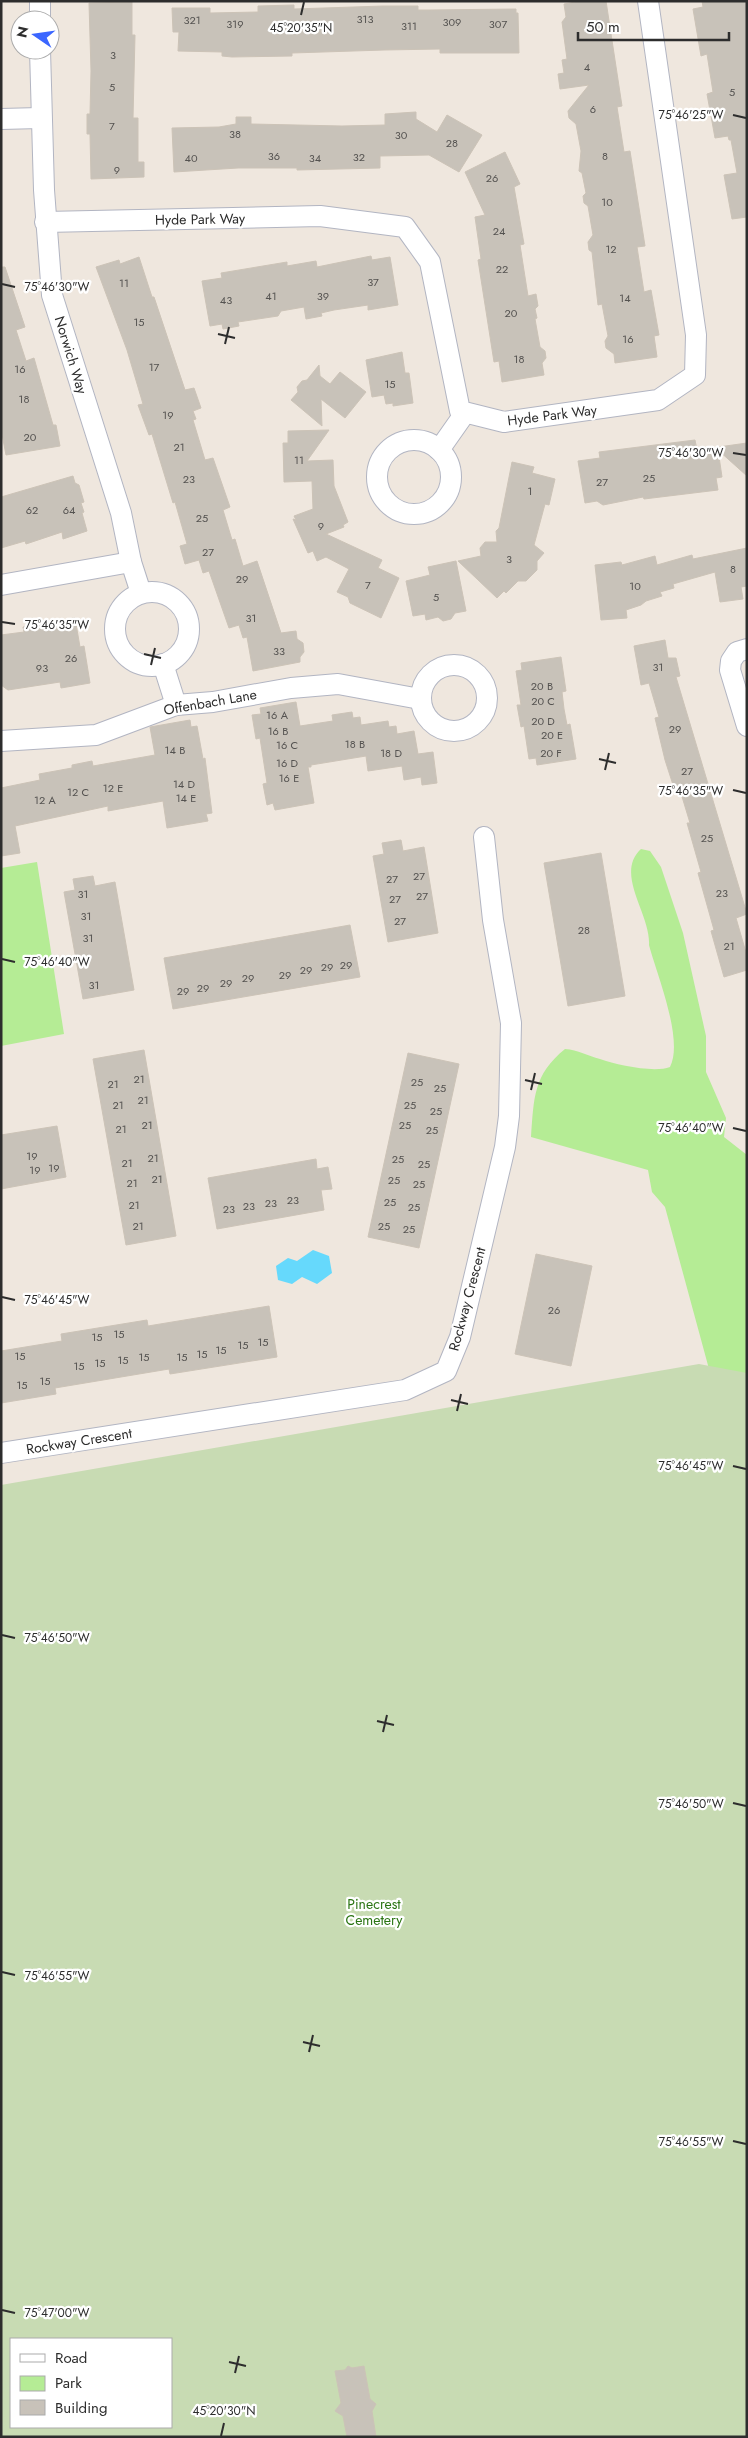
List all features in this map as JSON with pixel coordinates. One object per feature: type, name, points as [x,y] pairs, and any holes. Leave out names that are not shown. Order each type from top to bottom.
[{"type":"street","name":"Hyde Park Way","points":[[45,222],[320,216],[405,227],[430,262],[460,412],[504,422],[658,400],[695,375],[696,335],[648,1]]},
{"type":"street","name":"Norwich Way","points":[[40,60],[40,118],[45,222],[52,295],[121,514],[141,593]]},
{"type":"street","points":[[1,119],[40,118]]},
{"type":"street","points":[[440,450],[465,413]]},
{"type":"street","points":[[1,585],[132,562]]},
{"type":"street","points":[[154,592],[166,594],[177,601],[189,624],[188,637],[183,649],[174,658],[163,664],[151,666],[135,661],[122,650],[116,640],[115,628],[122,607],[130,598],[141,593],[154,592]]},
{"type":"street","points":[[747,650],[736,652],[731,661],[730,670],[747,726]]},
{"type":"street","points":[[163,664],[176,705]]},
{"type":"street","name":"Offenbach Lane","points":[[1,741],[96,734],[176,705],[213,702],[291,688],[338,684],[420,699]]},
{"type":"street","name":"Rockway Crescent","points":[[1,1453],[405,1390],[446,1371],[460,1337],[505,1147],[509,1116],[511,1023],[493,920],[484,838]]},
{"type":"green space","points":[[641,849],[650,851],[661,867],[683,933],[706,1036],[706,1072],[726,1118],[724,1137],[747,1155],[747,1385],[709,1369],[665,1207],[652,1192],[648,1170],[531,1137],[537,1088],[547,1068],[565,1049],[635,1068],[663,1069],[670,1067],[674,1041],[672,1024],[649,945],[645,920],[632,882],[631,870],[634,859]]},
{"type":"green space","points":[[37,862],[64,1034],[1,1046],[1,868]]},
{"type":"green space","name":"Pinecrest Cemetery","points":[[699,1364],[747,1373],[747,2437],[1,2437],[1,1485]]},
{"type":"water","points":[[313,1250],[329,1256],[332,1273],[317,1284],[302,1277],[292,1284],[278,1280],[276,1266],[288,1258],[297,1261]]},
{"type":"building","points":[[581,1],[606,1],[622,106],[617,107],[624,152],[630,151],[645,246],[637,247],[644,292],[651,290],[659,335],[654,336],[657,357],[615,363],[614,354],[606,348],[605,341],[608,336],[602,304],[598,305],[592,252],[589,250],[588,242],[593,235],[588,206],[584,203],[583,196],[586,193],[582,173],[579,171],[581,151],[576,124],[569,118],[568,111],[589,85],[560,89],[558,74],[564,73],[562,60],[567,59],[562,22],[566,17],[564,4]]},
{"type":"building","points":[[702,1],[747,1],[747,217],[732,219],[724,175],[737,173],[731,140],[729,140],[728,136],[715,138],[707,94],[713,92],[707,54],[701,56],[693,9],[703,7]]},
{"type":"building","points":[[132,2],[132,35],[135,35],[133,118],[138,118],[138,162],[144,162],[144,177],[91,179],[90,134],[87,134],[87,114],[90,114],[91,71],[89,3]]},
{"type":"building","points":[[294,5],[294,9],[418,6],[418,10],[516,9],[516,13],[518,13],[519,53],[440,53],[440,49],[292,53],[292,56],[232,57],[222,56],[222,52],[178,51],[179,32],[173,32],[172,8],[210,8],[210,13],[258,12],[258,6]]},
{"type":"building","points":[[416,112],[416,119],[437,132],[447,115],[482,135],[459,172],[429,155],[380,156],[380,168],[297,170],[297,168],[238,168],[174,172],[172,128],[219,127],[236,124],[236,117],[251,117],[251,124],[385,125],[385,114]]},
{"type":"building","points":[[505,152],[520,184],[514,187],[524,244],[520,245],[528,296],[536,294],[538,306],[535,309],[537,318],[535,319],[540,347],[545,351],[546,358],[542,363],[544,375],[502,382],[499,361],[494,362],[478,260],[481,259],[475,217],[485,215],[465,172]]},
{"type":"building","points":[[371,256],[372,260],[390,257],[398,305],[368,310],[368,305],[334,310],[321,313],[322,316],[306,319],[304,307],[281,311],[278,316],[238,322],[239,326],[223,329],[222,324],[210,326],[202,281],[222,278],[221,273],[287,262],[287,266],[316,261],[317,267]]},
{"type":"building","points":[[139,257],[185,390],[194,388],[201,408],[193,411],[196,419],[193,420],[205,460],[213,458],[230,507],[223,510],[232,540],[235,539],[243,566],[257,561],[281,633],[296,631],[297,639],[303,643],[304,652],[300,657],[300,662],[253,671],[247,637],[243,638],[239,625],[229,628],[209,571],[203,573],[199,560],[185,564],[180,546],[187,544],[175,502],[173,503],[152,434],[149,435],[138,405],[143,404],[127,350],[96,267],[119,260],[120,264]]},
{"type":"building","points":[[1,267],[5,267],[25,327],[16,330],[26,361],[34,358],[53,425],[56,425],[60,446],[6,455],[1,429]]},
{"type":"building","points":[[402,352],[405,373],[409,373],[413,403],[393,406],[393,403],[386,404],[384,395],[372,397],[366,360]]},
{"type":"building","points":[[319,365],[320,376],[330,384],[340,372],[366,392],[345,418],[321,399],[322,426],[291,400],[298,392],[297,387],[302,381],[307,380]]},
{"type":"building","points":[[329,430],[307,461],[333,460],[334,486],[348,522],[343,525],[344,527],[326,534],[382,560],[378,568],[399,578],[381,618],[350,603],[348,597],[337,592],[349,569],[326,557],[317,561],[313,551],[308,553],[293,519],[296,520],[294,516],[313,509],[312,481],[284,482],[283,443],[288,443],[288,431]]},
{"type":"building","points":[[695,440],[697,450],[747,443],[747,476],[718,450],[722,477],[716,478],[718,490],[644,499],[643,497],[603,505],[597,501],[585,503],[578,461],[600,458],[599,452]]},
{"type":"building","points":[[512,462],[534,467],[532,473],[555,479],[549,505],[545,504],[534,545],[544,553],[537,561],[537,570],[526,581],[518,581],[506,593],[504,591],[497,598],[458,561],[481,556],[480,548],[485,542],[497,542],[496,531],[499,528]]},
{"type":"building","points":[[73,476],[75,483],[79,485],[84,502],[81,503],[84,512],[82,513],[87,531],[63,539],[62,532],[26,544],[25,541],[1,548],[1,497]]},
{"type":"building","points":[[747,548],[747,586],[741,587],[743,599],[720,602],[715,572],[673,584],[674,588],[660,592],[662,596],[626,610],[627,618],[601,620],[595,565],[621,562],[622,565],[655,556],[657,565],[692,555],[693,559]]},
{"type":"building","points":[[456,561],[466,611],[455,613],[451,619],[443,621],[438,617],[426,620],[425,614],[413,616],[406,581],[430,575],[428,567]]},
{"type":"building","points":[[75,618],[80,647],[84,646],[90,683],[61,688],[60,682],[8,690],[1,685],[1,635],[24,632],[23,627]]},
{"type":"building","points":[[665,640],[668,658],[676,658],[680,676],[676,677],[747,914],[736,918],[747,956],[747,970],[724,977],[711,931],[714,930],[698,873],[701,872],[687,823],[690,823],[680,790],[675,791],[665,760],[655,718],[659,717],[649,683],[641,685],[634,646]]},
{"type":"building","points":[[561,657],[566,691],[562,692],[564,709],[567,725],[570,724],[576,759],[537,765],[536,758],[529,759],[524,726],[521,727],[517,705],[521,705],[516,671],[522,670],[521,663]]},
{"type":"building","points":[[296,702],[300,726],[333,721],[332,715],[352,712],[353,718],[360,717],[361,725],[388,721],[389,727],[396,726],[397,734],[414,731],[418,754],[433,752],[437,783],[422,785],[421,777],[404,780],[402,766],[368,771],[366,756],[311,765],[311,767],[308,767],[314,803],[275,810],[273,803],[267,805],[263,784],[267,783],[260,738],[256,739],[252,715],[261,714],[260,708]]},
{"type":"building","points":[[190,720],[191,727],[197,726],[203,759],[205,758],[212,813],[206,814],[208,821],[167,828],[163,801],[108,811],[108,806],[15,826],[20,853],[1,856],[1,788],[40,780],[39,774],[72,768],[72,765],[92,761],[93,766],[155,755],[150,727]]},
{"type":"building","points":[[401,840],[403,851],[424,847],[438,933],[388,942],[373,856],[384,854],[382,843]]},
{"type":"building","points":[[601,853],[625,996],[568,1006],[544,863]]},
{"type":"building","points":[[93,876],[95,886],[115,882],[134,990],[83,999],[64,892],[75,890],[73,879]]},
{"type":"building","points":[[350,925],[360,977],[173,1009],[164,958]]},
{"type":"building","points":[[144,1050],[176,1236],[126,1245],[93,1059]]},
{"type":"building","points":[[408,1053],[459,1064],[419,1248],[368,1237]]},
{"type":"building","points":[[57,1126],[66,1177],[1,1189],[1,1135]]},
{"type":"building","points":[[316,1159],[317,1169],[328,1167],[332,1189],[321,1190],[324,1210],[217,1229],[208,1178]]},
{"type":"building","points":[[536,1254],[592,1266],[571,1366],[515,1354]]},
{"type":"building","points":[[269,1306],[277,1357],[170,1374],[169,1369],[55,1388],[56,1394],[1,1403],[1,1351],[62,1341],[61,1334],[147,1320],[148,1326]]},
{"type":"building","points":[[348,2366],[352,2368],[364,2366],[370,2399],[376,2404],[372,2411],[376,2437],[347,2437],[343,2416],[335,2411],[341,2403],[335,2371],[345,2370]]}]
